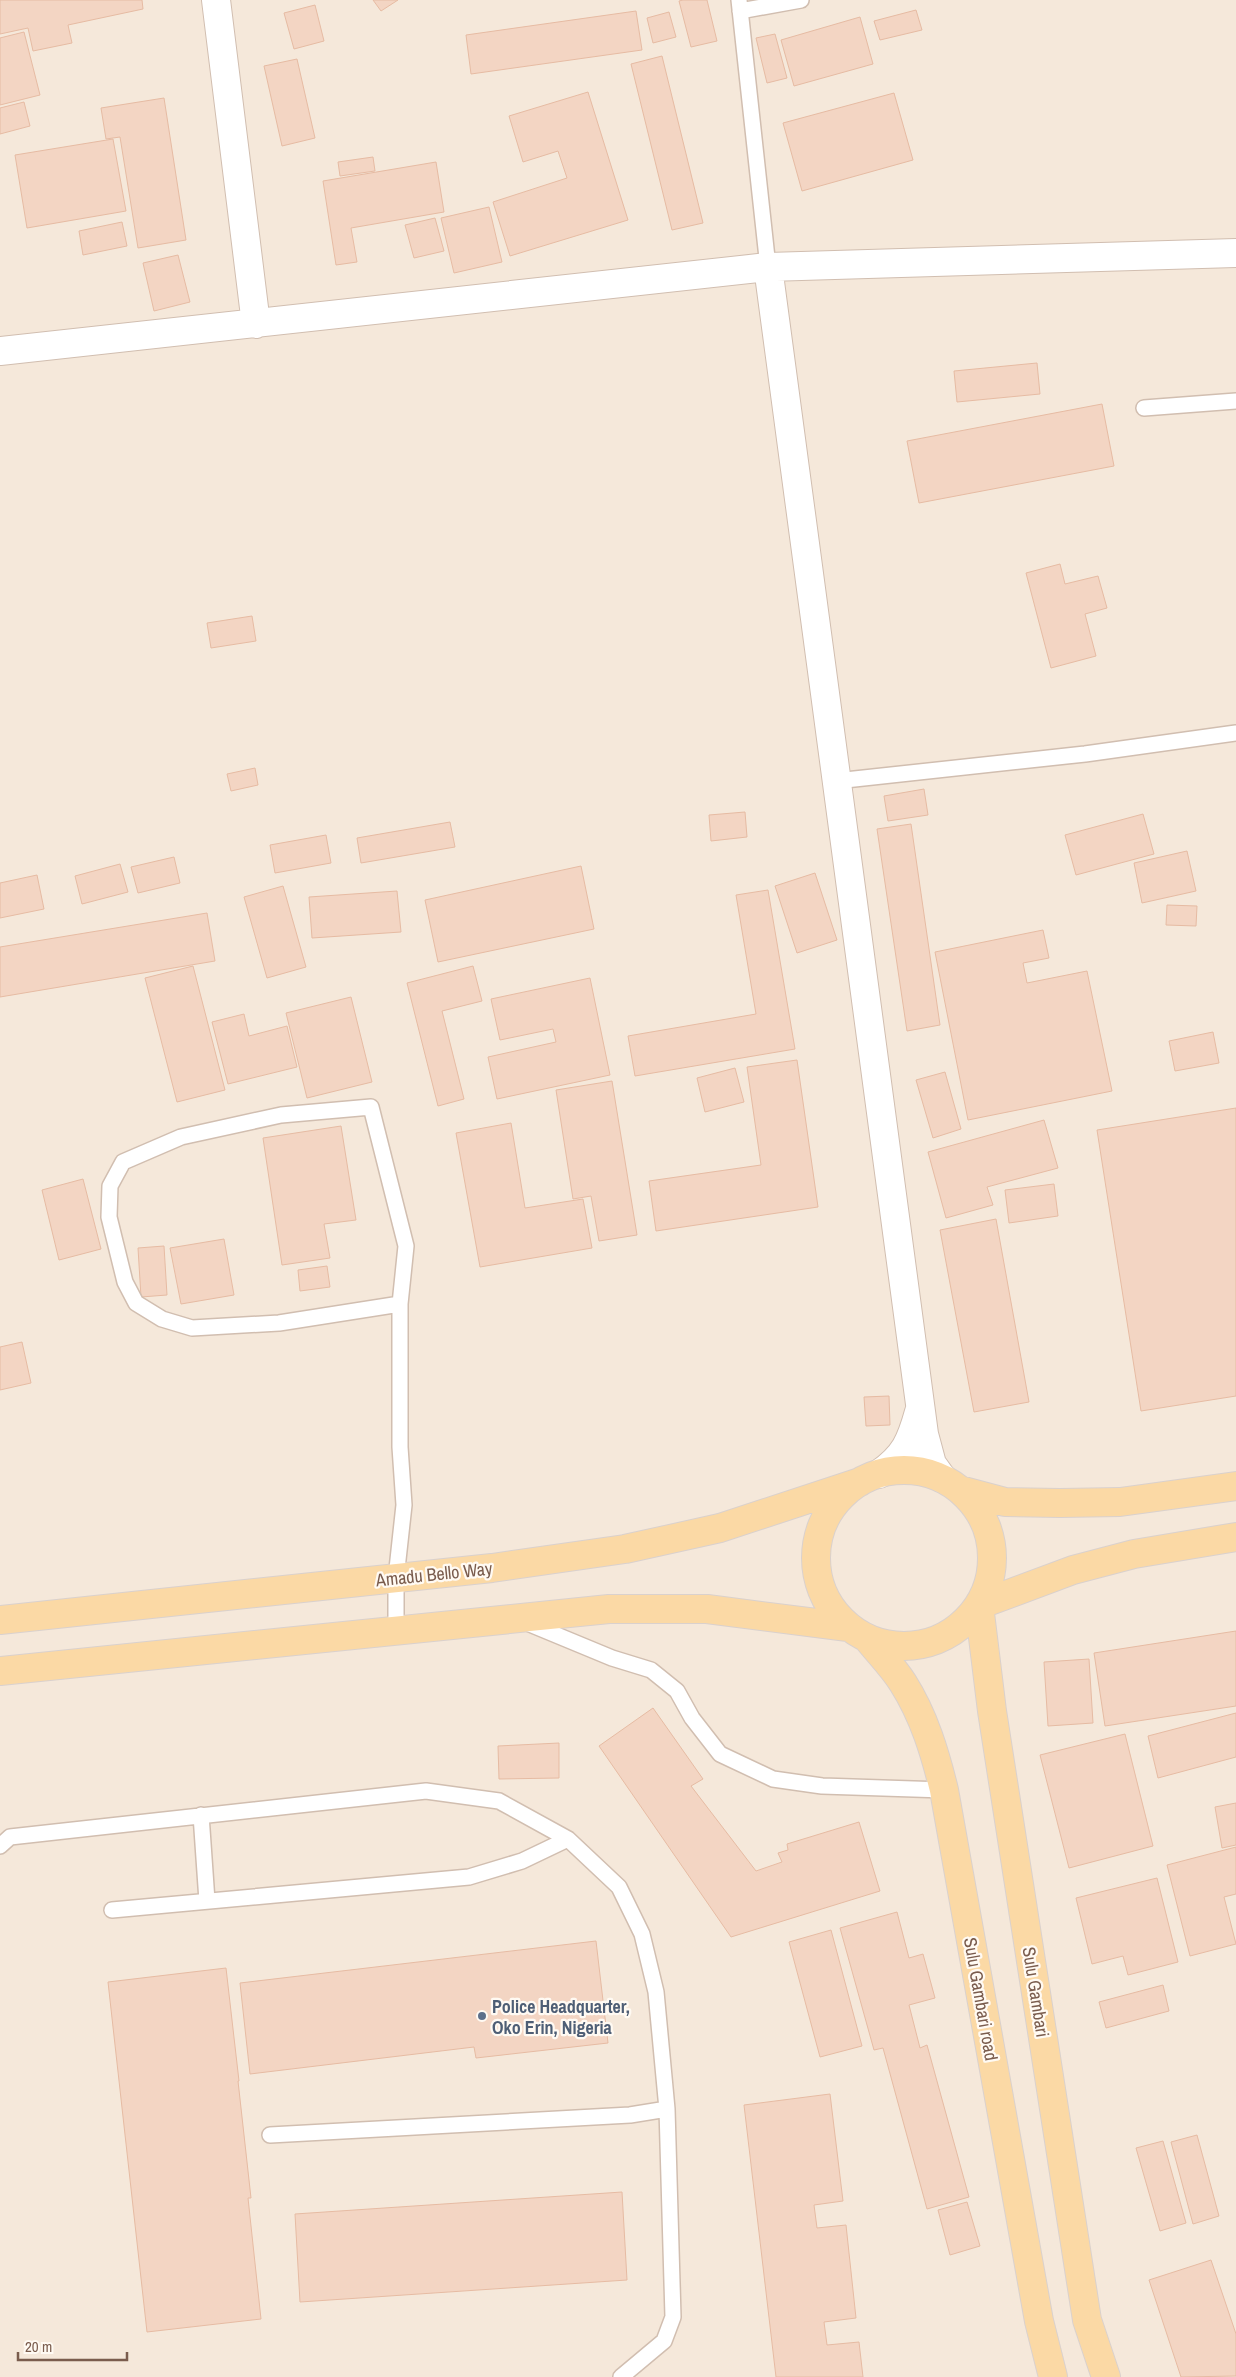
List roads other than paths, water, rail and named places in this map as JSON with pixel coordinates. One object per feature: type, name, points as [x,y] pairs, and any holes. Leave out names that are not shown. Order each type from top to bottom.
[{"type":"main road","points":[[858,1633],[834,1612],[823,1594],[817,1573],[816,1552],[820,1531],[829,1512],[843,1495],[869,1478],[900,1471],[921,1472],[1005,1502],[1120,1502],[1236,1486]]},
{"type":"main road","name":"Amadu Bello Way","points":[[0,1620],[492,1568],[625,1549],[720,1528],[869,1478]]},
{"type":"main road","points":[[0,1671],[610,1609],[707,1609],[771,1616],[858,1633],[887,1645],[908,1647],[930,1643],[949,1634],[966,1621],[979,1605],[988,1586],[992,1564],[991,1544],[986,1523],[975,1505],[951,1484]]},
{"type":"main road","points":[[979,1605],[1073,1570],[1134,1554],[1236,1538]]},
{"type":"main road","name":"Sulu Gambari","points":[[979,1605],[992,1711],[1087,2320],[1106,2377]]},
{"type":"main road","name":"Sulu Gambari road","points":[[858,1633],[902,1682],[916,1706],[929,1736],[944,1790],[1039,2321],[1053,2377]]},
{"type":"street","points":[[216,0],[256,324]]},
{"type":"street","points":[[0,350],[256,324],[768,267],[1236,253]]},
{"type":"street","points":[[768,267],[924,1434],[932,1464],[951,1484]]},
{"type":"street","points":[[869,1478],[896,1462],[911,1440],[921,1406]]},
{"type":"lane","points":[[768,267],[739,6],[801,0]]},
{"type":"lane","points":[[1144,408],[1236,401]]},
{"type":"lane","points":[[836,781],[1085,754],[1236,733]]},
{"type":"lane","points":[[396,1630],[396,1578],[404,1505],[400,1447],[400,1304],[406,1246],[371,1107],[282,1115],[180,1137],[123,1162],[110,1186],[110,1217],[125,1282],[136,1304],[162,1320],[192,1328],[279,1323],[400,1304]]},
{"type":"lane","points":[[514,1618],[612,1658],[651,1670],[677,1691],[692,1718],[720,1754],[773,1779],[822,1786],[944,1790]]},
{"type":"lane","points":[[0,1846],[10,1836],[426,1791],[499,1801],[568,1839],[619,1887],[642,1934],[656,1992],[667,2109],[673,2316],[664,2341],[621,2377]]},
{"type":"lane","points":[[201,1815],[207,1901]]},
{"type":"lane","points":[[112,1910],[469,1877],[522,1862],[568,1839]]},
{"type":"lane","points":[[270,2135],[630,2115],[667,2109]]},
{"type":"place","name":"Police Headquarter, Oko Erin, Nigeria","points":[[482,2016]]}]
